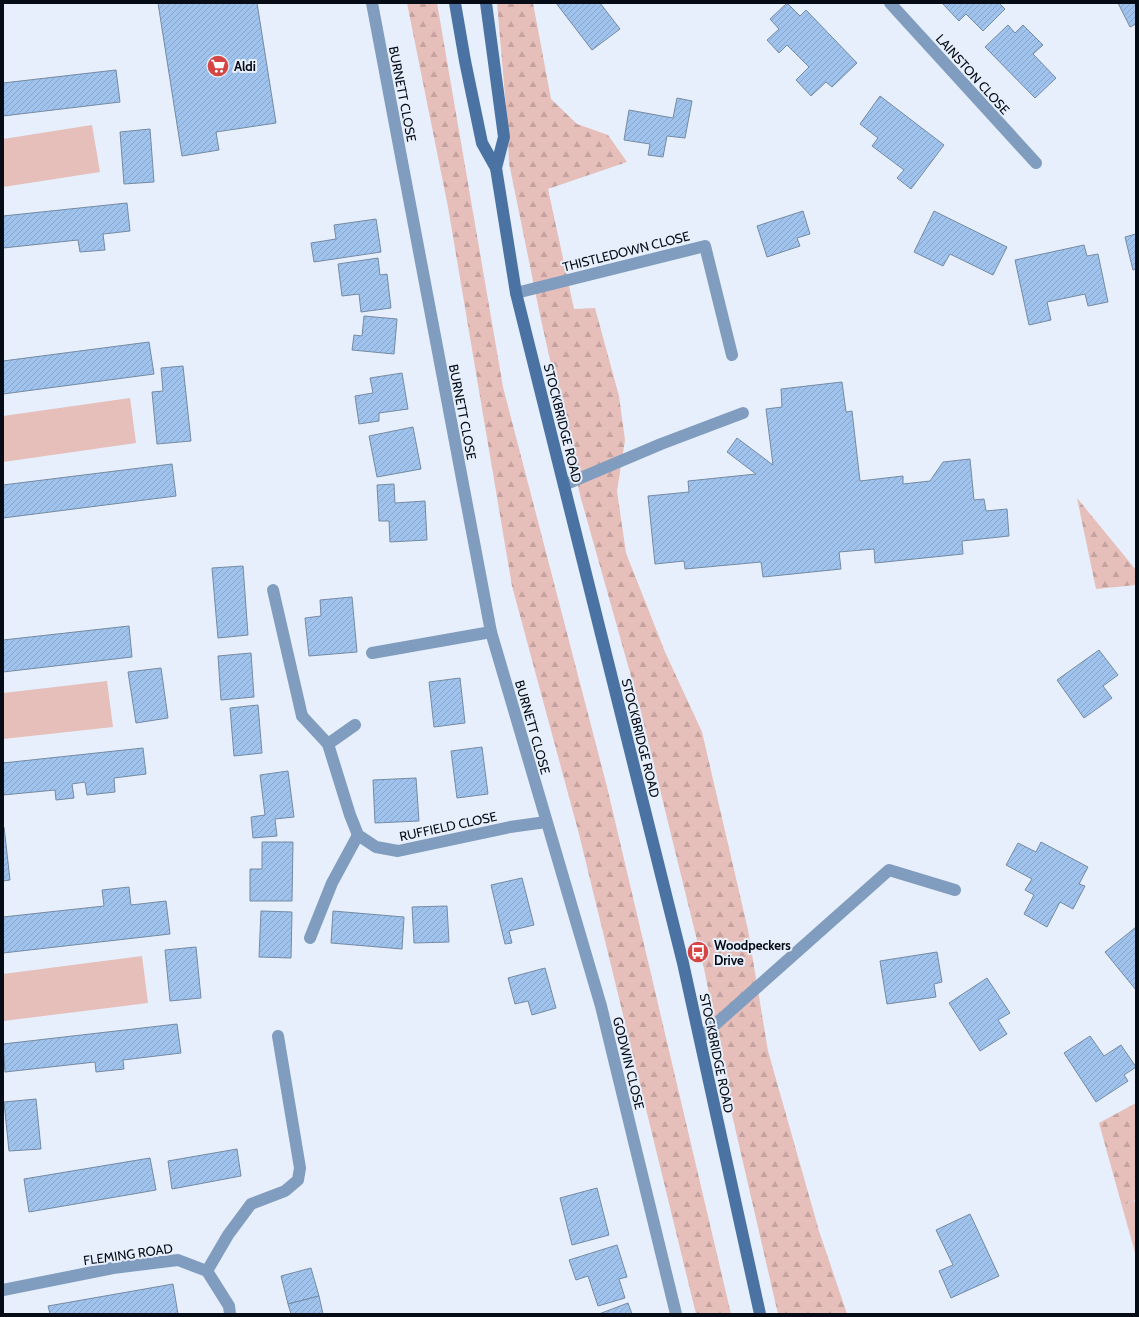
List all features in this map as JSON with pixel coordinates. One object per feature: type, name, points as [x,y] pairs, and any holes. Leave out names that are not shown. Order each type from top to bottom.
[{"type":"main road","name":"STOCKBRIDGE ROAD","points":[[455,3],[482,143],[496,168],[516,293],[683,963],[760,1314]]},
{"type":"main road","name":"STOCKBRIDGE ROAD","points":[[486,3],[504,137],[496,168]]},
{"type":"street","name":"BURNETT CLOSE","points":[[372,3],[491,632],[546,822]]},
{"type":"street","name":"LAINSTON CLOSE","points":[[890,3],[1036,163]]},
{"type":"street","name":"THISTLEDOWN CLOSE","points":[[516,293],[705,246],[732,355]]},
{"type":"street","points":[[564,485],[661,444],[743,413]]},
{"type":"street","points":[[273,590],[302,716],[328,744],[350,815],[358,835],[332,883],[310,938]]},
{"type":"street","points":[[372,653],[491,632]]},
{"type":"street","points":[[328,744],[355,725]]},
{"type":"street","name":"RUFFIELD CLOSE","points":[[358,835],[376,846],[398,851],[510,827],[546,822]]},
{"type":"street","name":"GODWIN CLOSE","points":[[546,822],[601,1006],[676,1314]]},
{"type":"street","points":[[700,1038],[889,870],[955,890]]},
{"type":"street","points":[[230,1314],[229,1306],[206,1271],[228,1235],[251,1204],[285,1191],[298,1180],[300,1168],[278,1036]]},
{"type":"street","name":"FLEMING ROAD","points":[[3,1290],[113,1268],[178,1260],[206,1271]]},
{"type":"green space","points":[[407,3],[437,3],[503,387],[607,787],[731,1314],[696,1314],[579,834],[512,586],[448,207]]},
{"type":"green space","points":[[497,3],[533,3],[551,99],[577,124],[608,135],[627,162],[548,189],[574,309],[595,308],[619,396],[625,440],[617,491],[626,553],[665,652],[702,732],[748,930],[768,1051],[819,1231],[847,1314],[778,1314],[730,1106],[705,973],[640,708],[580,495],[540,315],[509,163],[507,119]]},
{"type":"green space","points":[[92,125],[100,172],[3,187],[3,139]]},
{"type":"green space","points":[[130,398],[136,443],[3,462],[3,416]]},
{"type":"green space","points":[[1077,498],[1136,570],[1136,585],[1096,589]]},
{"type":"green space","points":[[107,681],[113,727],[3,739],[3,693]]},
{"type":"green space","points":[[142,956],[148,1003],[3,1021],[3,974]]},
{"type":"green space","points":[[1136,1103],[1136,1199],[1122,1206],[1099,1123]]},
{"type":"green space","points":[[1134,1200],[1136,1207],[1136,1256],[1122,1206]]},
{"type":"building","name":"Aldi","points":[[158,3],[257,3],[276,123],[216,132],[219,150],[182,156]]},
{"type":"building","points":[[556,3],[600,3],[620,29],[592,50]]},
{"type":"building","points":[[787,3],[800,16],[806,10],[857,63],[832,87],[826,82],[811,96],[796,80],[809,67],[787,45],[779,53],[767,40],[779,29],[770,19]]},
{"type":"building","points":[[942,3],[999,3],[1005,9],[983,31],[966,14],[959,21]]},
{"type":"building","points":[[1118,3],[1136,3],[1136,24],[1130,27]]},
{"type":"building","points":[[1008,25],[1015,33],[1023,25],[1043,45],[1033,54],[1056,78],[1035,98],[985,47]]},
{"type":"building","points":[[116,70],[120,102],[3,116],[3,83]]},
{"type":"building","points":[[880,96],[944,145],[911,189],[897,178],[904,170],[872,146],[878,138],[860,124]]},
{"type":"building","points":[[677,98],[692,101],[685,138],[667,136],[663,157],[648,155],[650,144],[624,140],[629,110],[673,118]]},
{"type":"building","points":[[150,129],[154,182],[124,184],[120,132]]},
{"type":"building","points":[[127,203],[130,231],[103,234],[105,250],[80,252],[78,240],[3,248],[3,216]]},
{"type":"building","points":[[803,211],[810,234],[797,238],[800,246],[767,257],[757,226]]},
{"type":"building","points":[[934,211],[1007,247],[993,275],[950,254],[943,266],[914,252]]},
{"type":"building","points":[[376,219],[381,252],[314,262],[311,243],[336,239],[334,225]]},
{"type":"building","points":[[1136,234],[1136,269],[1133,270],[1125,237]]},
{"type":"building","points":[[1084,245],[1087,256],[1098,254],[1108,302],[1088,306],[1085,294],[1047,302],[1051,320],[1029,325],[1015,260]]},
{"type":"building","points":[[378,258],[380,275],[387,274],[391,308],[361,312],[359,294],[342,296],[338,264]]},
{"type":"building","points":[[364,316],[397,319],[394,354],[352,350],[354,335],[362,336]]},
{"type":"building","points":[[149,342],[154,374],[3,394],[3,361]]},
{"type":"building","points":[[183,366],[191,441],[157,444],[152,392],[163,391],[161,368]]},
{"type":"building","points":[[402,373],[408,409],[379,413],[379,421],[359,424],[355,396],[373,393],[370,378]]},
{"type":"building","points":[[842,382],[846,412],[852,411],[860,481],[903,476],[903,484],[930,481],[943,462],[970,459],[974,500],[984,499],[986,511],[1007,509],[1009,536],[962,541],[963,554],[875,563],[874,549],[839,552],[841,569],[763,577],[761,562],[685,569],[684,561],[655,564],[648,496],[689,492],[688,481],[756,474],[727,452],[737,438],[773,465],[766,409],[782,407],[781,389]]},
{"type":"building","points":[[413,427],[421,469],[377,477],[369,436]]},
{"type":"building","points":[[172,464],[176,496],[3,518],[3,485]]},
{"type":"building","points":[[394,484],[395,503],[425,501],[427,540],[390,542],[389,521],[379,521],[377,485]]},
{"type":"building","points":[[243,566],[248,635],[218,638],[212,568]]},
{"type":"building","points":[[352,597],[357,652],[309,656],[305,618],[321,616],[320,600]]},
{"type":"building","points":[[129,626],[132,657],[3,672],[3,640]]},
{"type":"building","points":[[1099,650],[1118,675],[1103,686],[1112,698],[1084,718],[1057,680]]},
{"type":"building","points":[[251,653],[254,697],[221,700],[218,656]]},
{"type":"building","points":[[161,668],[168,718],[136,723],[128,672]]},
{"type":"building","points":[[460,678],[465,723],[434,727],[429,682]]},
{"type":"building","points":[[258,705],[262,753],[234,756],[230,708]]},
{"type":"building","points":[[482,747],[488,794],[457,798],[451,751]]},
{"type":"building","points":[[143,748],[146,774],[114,778],[115,792],[87,795],[85,782],[72,784],[74,798],[56,800],[55,790],[3,795],[3,763]]},
{"type":"building","points":[[288,771],[294,817],[275,819],[277,836],[253,838],[251,817],[265,815],[260,775]]},
{"type":"building","points":[[416,778],[419,821],[375,823],[373,780]]},
{"type":"building","points":[[3,827],[10,880],[3,881]]},
{"type":"building","points":[[262,842],[293,842],[292,901],[250,901],[250,869],[262,869]]},
{"type":"building","points":[[1041,842],[1088,867],[1079,884],[1085,886],[1073,909],[1060,902],[1047,927],[1024,914],[1034,895],[1025,890],[1032,879],[1006,865],[1018,843],[1036,852]]},
{"type":"building","points":[[522,878],[534,925],[509,931],[512,943],[505,944],[491,885]]},
{"type":"building","points":[[129,887],[131,905],[166,901],[170,934],[3,953],[3,917],[104,906],[102,890]]},
{"type":"building","points":[[447,906],[449,942],[414,943],[412,907]]},
{"type":"building","points":[[261,911],[292,912],[291,958],[259,957]]},
{"type":"building","points":[[333,911],[404,917],[402,949],[331,943]]},
{"type":"building","points":[[1136,927],[1136,990],[1105,952]]},
{"type":"building","points":[[196,947],[201,998],[170,1001],[165,950]]},
{"type":"building","points":[[937,952],[942,982],[934,984],[936,997],[887,1004],[880,961]]},
{"type":"building","points":[[545,968],[556,1008],[532,1015],[528,1001],[515,1004],[508,978]]},
{"type":"building","points":[[987,978],[1010,1013],[998,1020],[1007,1034],[980,1051],[949,1003]]},
{"type":"building","points":[[177,1024],[181,1053],[123,1060],[124,1069],[96,1072],[95,1062],[5,1072],[3,1044]]},
{"type":"building","points":[[1090,1036],[1104,1056],[1121,1045],[1136,1067],[1124,1075],[1128,1081],[1096,1102],[1064,1053]]},
{"type":"building","points":[[36,1099],[41,1149],[9,1151],[4,1102]]},
{"type":"building","points":[[237,1149],[241,1176],[172,1189],[168,1161]]},
{"type":"building","points":[[150,1158],[156,1190],[29,1212],[24,1179]]},
{"type":"building","points":[[597,1188],[609,1235],[572,1245],[560,1198]]},
{"type":"building","points":[[970,1214],[999,1276],[951,1298],[939,1271],[953,1265],[936,1230]]},
{"type":"building","points":[[617,1245],[627,1277],[619,1279],[625,1298],[598,1306],[588,1276],[576,1280],[569,1260]]},
{"type":"building","points":[[311,1268],[319,1296],[288,1304],[281,1276]]},
{"type":"building","points":[[173,1284],[178,1314],[50,1314],[48,1306]]},
{"type":"building","points":[[319,1296],[323,1314],[291,1314],[288,1304]]},
{"type":"building","points":[[628,1303],[632,1314],[599,1314]]},
{"type":"place","name":"Aldi","points":[[218,66]]},
{"type":"place","name":"Woodpeckers Drive","points":[[698,952]]}]
